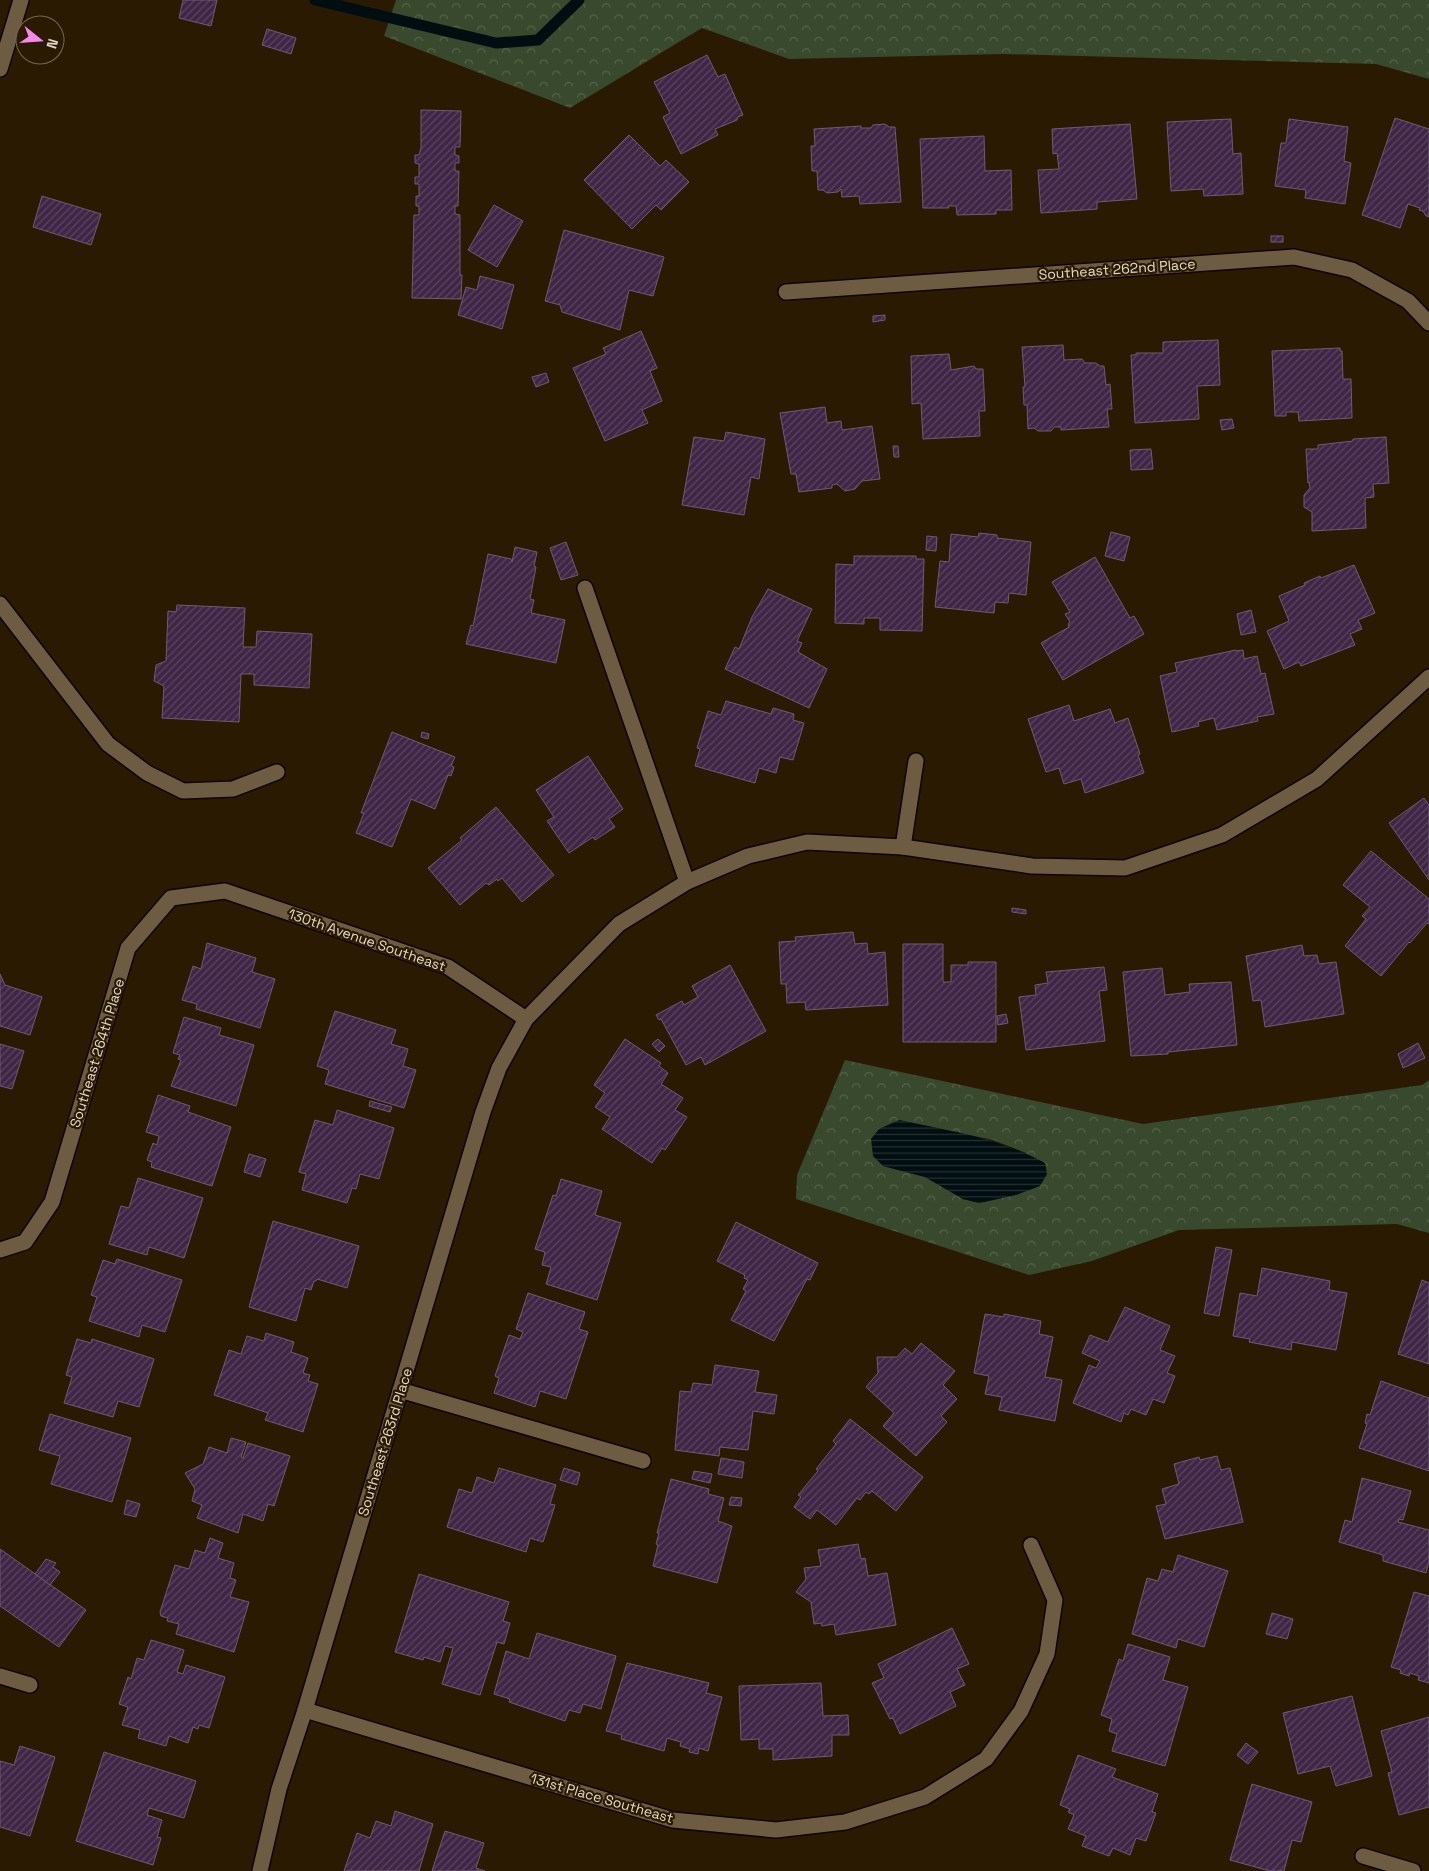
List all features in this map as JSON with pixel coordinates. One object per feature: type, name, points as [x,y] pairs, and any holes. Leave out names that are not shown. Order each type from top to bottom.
[{"type":"street","points":[[0,68],[22,0]]},
{"type":"street","name":"Southeast 262nd Place","points":[[786,292],[1294,257],[1352,270],[1408,300],[1429,323]]},
{"type":"street","points":[[585,588],[688,882]]},
{"type":"street","points":[[0,604],[108,744],[147,773],[183,791],[233,789],[277,772]]},
{"type":"street","name":"Southeast 263rd Place","points":[[260,1871],[279,1789],[305,1710],[483,1112],[500,1068],[526,1019],[619,924],[688,882],[748,856],[807,842],[903,846],[1032,866],[1125,868],[1222,834],[1317,779],[1429,677]]},
{"type":"street","points":[[903,846],[916,761]]},
{"type":"street","name":"130th Avenue Southeast","points":[[225,891],[448,967],[526,1019]]},
{"type":"street","name":"Southeast 264th Place","points":[[0,1250],[25,1242],[52,1202],[128,948],[171,898],[225,891]]},
{"type":"street","points":[[400,1390],[643,1461]]},
{"type":"street","name":"131st Place Southeast","points":[[305,1710],[673,1820],[776,1830],[845,1822],[925,1797],[986,1759],[1021,1711],[1047,1654],[1055,1600],[1031,1545]]},
{"type":"street","points":[[0,1676],[30,1685]]},
{"type":"street","points":[[1363,1856],[1413,1871]]},
{"type":"green space","points":[[396,0],[1429,0],[1429,79],[1376,64],[1003,54],[789,59],[702,28],[570,108],[384,36]]},
{"type":"green space","points":[[845,1060],[1143,1124],[1422,1085],[1429,1080],[1429,1233],[1397,1224],[1179,1230],[1092,1261],[1029,1275],[796,1199],[797,1175]],"holes":[[[899,1120],[993,1140],[1026,1153],[979,1203],[963,1199],[925,1177],[883,1166]]]},
{"type":"shaded area","points":[[899,1120],[974,1136],[1010,1147],[1045,1163],[1047,1174],[1040,1186],[1016,1195],[980,1203],[963,1199],[925,1177],[883,1166],[873,1156],[871,1139],[879,1129]]},
{"type":"building","points":[[183,0],[217,0],[211,26],[179,18]]},
{"type":"building","points":[[267,29],[296,38],[291,54],[262,45]]},
{"type":"building","points":[[707,55],[718,77],[725,74],[743,115],[738,117],[737,120],[715,129],[718,135],[681,154],[663,117],[670,113],[654,82]]},
{"type":"building","points":[[421,110],[461,111],[460,147],[455,147],[455,155],[459,156],[459,163],[455,163],[455,171],[459,171],[458,206],[455,206],[455,214],[460,215],[461,299],[412,298],[414,215],[419,215],[419,206],[416,206],[416,196],[419,196],[419,184],[415,184],[415,177],[419,177],[419,164],[415,163],[415,155],[419,155],[421,148]]},
{"type":"building","points":[[1395,118],[1429,129],[1429,217],[1419,210],[1420,208],[1408,204],[1400,228],[1362,215]]},
{"type":"building","points":[[1231,119],[1233,154],[1241,153],[1243,194],[1204,196],[1203,189],[1171,191],[1167,122]]},
{"type":"building","points":[[1289,119],[1348,127],[1344,161],[1351,163],[1345,204],[1305,198],[1306,190],[1275,186],[1281,143],[1286,143]]},
{"type":"building","points":[[885,124],[889,127],[895,127],[901,202],[860,204],[859,196],[842,197],[841,189],[838,192],[827,193],[823,190],[818,190],[817,171],[812,171],[811,146],[815,146],[814,129],[861,126],[861,128],[871,128],[873,125]]},
{"type":"building","points":[[1130,124],[1137,199],[1097,202],[1097,209],[1041,213],[1038,170],[1059,169],[1057,153],[1053,154],[1052,129]]},
{"type":"building","points":[[629,135],[660,166],[666,160],[689,182],[661,210],[656,205],[632,229],[584,180]]},
{"type":"building","points":[[984,136],[985,171],[1011,170],[1012,210],[996,210],[996,214],[957,215],[956,206],[948,206],[949,208],[923,208],[920,139]]},
{"type":"building","points":[[42,196],[101,214],[91,245],[33,227]]},
{"type":"building","points":[[494,205],[523,221],[497,267],[468,250]]},
{"type":"building","points":[[564,230],[664,257],[653,296],[629,290],[620,330],[562,312],[560,305],[545,301]]},
{"type":"building","points":[[1271,236],[1283,236],[1283,242],[1271,242]]},
{"type":"building","points":[[480,276],[514,285],[502,329],[458,315],[466,287],[477,290]]},
{"type":"building","points":[[885,315],[885,320],[873,322],[873,316]]},
{"type":"building","points":[[641,331],[657,368],[650,371],[662,401],[642,410],[648,423],[605,441],[573,368],[606,354],[603,348]]},
{"type":"building","points":[[1218,340],[1220,385],[1197,386],[1199,419],[1135,423],[1131,355],[1136,355],[1136,353],[1163,353],[1163,342]]},
{"type":"building","points":[[1063,345],[1064,360],[1082,359],[1085,363],[1096,363],[1104,366],[1106,385],[1110,384],[1112,409],[1107,409],[1109,427],[1061,430],[1061,427],[1054,427],[1051,431],[1038,431],[1034,428],[1028,429],[1027,405],[1024,405],[1023,387],[1025,387],[1022,347]]},
{"type":"building","points":[[1340,348],[1340,351],[1342,351],[1343,379],[1351,379],[1352,418],[1299,421],[1298,412],[1286,412],[1286,416],[1275,416],[1272,351]]},
{"type":"building","points":[[949,354],[951,370],[974,366],[976,369],[983,369],[985,411],[979,411],[980,436],[923,439],[921,403],[912,404],[911,356]]},
{"type":"building","points":[[546,373],[549,382],[536,387],[532,377]]},
{"type":"building","points":[[825,407],[827,423],[841,421],[842,430],[872,426],[880,479],[862,481],[855,489],[845,491],[837,484],[832,485],[832,488],[799,492],[796,474],[791,474],[780,413]]},
{"type":"building","points":[[1232,419],[1234,428],[1222,430],[1220,420]]},
{"type":"building","points":[[726,432],[765,439],[759,479],[751,477],[744,515],[682,505],[694,437],[724,441]]},
{"type":"building","points":[[1386,437],[1389,483],[1373,484],[1374,497],[1365,498],[1366,528],[1312,531],[1312,512],[1304,507],[1304,495],[1310,488],[1306,449],[1318,449],[1318,445],[1353,441],[1353,439]]},
{"type":"building","points":[[893,446],[898,446],[899,457],[894,457]]},
{"type":"building","points":[[1151,449],[1153,469],[1131,470],[1130,450]]},
{"type":"building","points":[[1111,532],[1130,537],[1124,561],[1105,556]]},
{"type":"building","points":[[979,533],[997,535],[997,538],[1031,542],[1026,595],[1009,593],[1008,603],[995,602],[994,613],[935,607],[940,561],[949,562],[951,534],[978,537]]},
{"type":"building","points":[[927,536],[937,537],[936,551],[926,550]]},
{"type":"building","points":[[566,542],[578,575],[561,580],[550,548]]},
{"type":"building","points":[[515,547],[537,552],[530,599],[534,600],[531,613],[565,620],[556,663],[466,644],[471,625],[473,626],[488,554],[511,559],[512,562]]},
{"type":"building","points":[[854,556],[916,556],[916,559],[924,559],[922,631],[880,630],[880,618],[864,618],[864,624],[835,623],[836,564],[854,565]]},
{"type":"building","points":[[1095,557],[1130,618],[1134,616],[1144,634],[1063,680],[1041,643],[1069,627],[1068,624],[1070,622],[1065,614],[1070,612],[1052,582]]},
{"type":"building","points":[[1354,565],[1375,613],[1358,620],[1362,629],[1350,634],[1355,645],[1301,666],[1299,662],[1284,669],[1267,631],[1289,621],[1279,596],[1305,585],[1304,583],[1320,576],[1321,578]]},
{"type":"building","points":[[768,589],[812,609],[797,641],[802,643],[798,652],[827,669],[809,708],[725,669],[735,647],[739,649],[752,617]]},
{"type":"building","points":[[177,605],[245,608],[243,647],[256,647],[257,631],[312,634],[309,688],[254,685],[254,674],[241,674],[239,722],[162,718],[164,686],[154,681],[156,665],[166,661],[168,611],[176,612]]},
{"type":"building","points":[[1251,610],[1256,632],[1241,635],[1237,614]]},
{"type":"building","points":[[1243,650],[1244,659],[1257,656],[1261,674],[1265,673],[1274,714],[1257,717],[1258,721],[1217,730],[1214,718],[1198,722],[1199,726],[1172,732],[1160,676],[1177,672],[1175,663]]},
{"type":"building","points":[[726,701],[771,714],[773,708],[794,714],[793,720],[804,723],[793,760],[780,757],[776,773],[759,768],[755,783],[695,766],[700,749],[697,748],[708,711],[721,715]]},
{"type":"building","points":[[1069,705],[1074,721],[1110,709],[1115,723],[1128,718],[1144,773],[1085,793],[1081,779],[1064,784],[1059,768],[1046,772],[1028,719]]},
{"type":"building","points":[[392,732],[455,757],[451,766],[454,767],[451,776],[448,775],[435,809],[411,799],[392,847],[356,833],[364,813],[361,813]]},
{"type":"building","points":[[422,732],[429,734],[428,739],[421,737]]},
{"type":"building","points":[[588,756],[623,809],[609,819],[615,827],[595,840],[593,837],[569,853],[547,821],[554,817],[536,790]]},
{"type":"building","points":[[1424,798],[1429,805],[1429,880],[1389,823]]},
{"type":"building","points":[[496,807],[554,875],[522,902],[502,878],[489,885],[486,883],[460,905],[428,868],[462,840],[460,838]]},
{"type":"building","points":[[1371,851],[1429,899],[1429,924],[1427,923],[1409,942],[1381,976],[1345,946],[1366,919],[1362,916],[1370,907],[1343,885]]},
{"type":"building","points":[[1012,908],[1026,910],[1026,914],[1012,912]]},
{"type":"building","points":[[853,932],[855,944],[867,943],[868,954],[885,952],[888,1005],[806,1010],[805,1002],[787,1003],[786,984],[781,984],[779,942],[796,941],[795,937]]},
{"type":"building","points":[[207,943],[256,958],[252,972],[275,979],[260,1028],[196,1009],[197,1004],[182,1000],[193,966],[201,969]]},
{"type":"building","points":[[903,944],[943,944],[943,982],[951,982],[951,965],[968,965],[968,962],[996,962],[996,1042],[903,1042]]},
{"type":"building","points":[[1302,945],[1304,956],[1317,955],[1319,964],[1336,962],[1344,1014],[1265,1027],[1261,1000],[1253,1001],[1246,956]]},
{"type":"building","points":[[730,965],[766,1031],[705,1065],[701,1057],[686,1065],[661,1019],[659,1020],[656,1015],[682,1001],[684,1005],[698,997],[692,986]]},
{"type":"building","points":[[1104,967],[1107,990],[1099,991],[1105,1041],[1026,1050],[1019,997],[1036,995],[1035,985],[1048,983],[1046,972]]},
{"type":"building","points":[[1162,968],[1165,995],[1190,992],[1189,984],[1231,982],[1237,1045],[1168,1052],[1168,1054],[1131,1056],[1123,972]]},
{"type":"building","points":[[0,974],[5,985],[42,997],[30,1035],[0,1026]]},
{"type":"building","points":[[335,1011],[396,1030],[391,1044],[408,1049],[403,1066],[416,1070],[404,1108],[325,1084],[329,1070],[317,1066]]},
{"type":"building","points":[[1006,1014],[1008,1023],[998,1025],[997,1016]]},
{"type":"building","points":[[184,1017],[221,1028],[219,1035],[254,1045],[236,1106],[171,1086],[181,1060],[178,1059],[180,1055],[173,1053]]},
{"type":"building","points":[[625,1039],[661,1063],[659,1066],[668,1073],[661,1084],[683,1098],[675,1110],[687,1117],[665,1150],[662,1148],[652,1163],[602,1129],[610,1117],[595,1107],[605,1093],[594,1085]]},
{"type":"building","points":[[658,1039],[665,1046],[659,1052],[652,1044]]},
{"type":"building","points":[[1418,1043],[1425,1058],[1403,1068],[1398,1054]]},
{"type":"building","points":[[0,1044],[24,1051],[12,1089],[0,1086]]},
{"type":"building","points":[[158,1095],[190,1106],[188,1112],[231,1127],[212,1186],[151,1167],[152,1162],[147,1160],[153,1143],[157,1145],[159,1136],[146,1132]]},
{"type":"building","points":[[370,1101],[392,1107],[390,1112],[369,1106]]},
{"type":"building","points":[[337,1110],[394,1128],[379,1179],[360,1174],[356,1189],[352,1188],[347,1203],[302,1190],[306,1174],[299,1172],[315,1120],[333,1125]]},
{"type":"building","points":[[249,1154],[266,1159],[260,1177],[244,1172]]},
{"type":"building","points":[[138,1178],[203,1198],[184,1258],[149,1247],[147,1255],[109,1244],[121,1206],[129,1208]]},
{"type":"building","points":[[561,1179],[602,1191],[595,1215],[621,1223],[597,1300],[546,1284],[551,1267],[542,1265],[545,1252],[535,1249],[553,1195],[556,1196]]},
{"type":"building","points":[[273,1221],[359,1246],[347,1288],[317,1279],[314,1281],[311,1290],[305,1288],[296,1321],[249,1307]]},
{"type":"building","points":[[736,1222],[818,1263],[810,1280],[807,1279],[774,1341],[731,1320],[746,1291],[743,1289],[748,1280],[744,1278],[745,1275],[717,1261]]},
{"type":"building","points":[[1216,1247],[1232,1250],[1219,1316],[1204,1313]]},
{"type":"building","points":[[117,1259],[182,1280],[165,1332],[142,1325],[139,1337],[89,1321],[97,1297],[91,1295],[103,1260],[115,1264]]},
{"type":"building","points":[[1262,1268],[1330,1281],[1329,1290],[1347,1293],[1336,1350],[1292,1342],[1291,1350],[1249,1342],[1250,1339],[1233,1336],[1240,1293],[1257,1296]]},
{"type":"building","points":[[1422,1280],[1429,1283],[1429,1364],[1398,1354]]},
{"type":"building","points":[[528,1293],[585,1312],[579,1329],[588,1332],[566,1399],[540,1391],[535,1407],[494,1393],[499,1378],[495,1376],[509,1335],[520,1339],[523,1332],[516,1329]]},
{"type":"building","points":[[1125,1307],[1170,1326],[1160,1350],[1175,1356],[1167,1373],[1175,1376],[1164,1403],[1153,1399],[1146,1415],[1131,1409],[1128,1415],[1124,1413],[1121,1422],[1073,1403],[1089,1365],[1096,1368],[1100,1361],[1082,1353],[1090,1335],[1108,1342]]},
{"type":"building","points":[[985,1314],[1004,1317],[1004,1314],[1041,1321],[1039,1334],[1053,1337],[1045,1377],[1062,1380],[1055,1421],[999,1410],[1002,1397],[985,1394],[989,1376],[974,1373]]},
{"type":"building","points":[[266,1333],[294,1342],[291,1352],[308,1358],[303,1373],[310,1375],[308,1381],[318,1384],[303,1432],[265,1420],[268,1413],[214,1395],[229,1350],[241,1354],[247,1336],[264,1341]]},
{"type":"building","points":[[77,1339],[91,1343],[92,1339],[154,1359],[139,1407],[118,1401],[113,1417],[64,1403],[72,1377],[66,1375]]},
{"type":"building","points":[[921,1343],[955,1371],[943,1385],[957,1399],[941,1416],[947,1422],[916,1456],[883,1426],[894,1413],[866,1387],[878,1373],[877,1357],[897,1357],[905,1348],[912,1354]]},
{"type":"building","points":[[715,1365],[759,1371],[755,1392],[777,1395],[774,1414],[753,1411],[748,1450],[720,1447],[719,1456],[675,1450],[680,1391],[691,1392],[693,1383],[712,1385]]},
{"type":"building","points":[[1381,1381],[1429,1398],[1429,1471],[1359,1448],[1367,1424],[1365,1423],[1367,1414],[1370,1415]]},
{"type":"building","points":[[50,1414],[131,1438],[112,1502],[51,1484],[60,1456],[39,1450]]},
{"type":"building","points":[[850,1419],[923,1477],[896,1511],[872,1491],[869,1494],[866,1492],[860,1500],[857,1498],[836,1525],[817,1510],[810,1519],[794,1507],[801,1497],[798,1495],[818,1471],[816,1469],[836,1444],[833,1441]]},
{"type":"building","points":[[231,1438],[246,1442],[241,1457],[243,1458],[248,1443],[290,1456],[274,1506],[268,1504],[263,1521],[243,1514],[238,1533],[197,1518],[202,1505],[192,1501],[195,1489],[185,1473],[203,1464],[209,1447],[227,1453]]},
{"type":"building","points":[[1217,1456],[1221,1470],[1230,1468],[1243,1522],[1165,1539],[1156,1506],[1166,1504],[1162,1489],[1179,1484],[1174,1464],[1199,1457],[1200,1460]]},
{"type":"building","points":[[721,1458],[744,1462],[742,1478],[718,1474]]},
{"type":"building","points":[[499,1468],[556,1485],[550,1504],[555,1505],[543,1542],[530,1538],[526,1552],[447,1527],[459,1489],[472,1493],[477,1477],[494,1483]]},
{"type":"building","points":[[564,1468],[580,1473],[577,1485],[560,1480]]},
{"type":"building","points":[[694,1471],[712,1474],[710,1483],[692,1479]]},
{"type":"building","points":[[1362,1478],[1411,1491],[1403,1520],[1399,1519],[1398,1522],[1429,1530],[1429,1561],[1426,1573],[1383,1561],[1383,1555],[1339,1542],[1345,1520],[1352,1522]]},
{"type":"building","points":[[671,1479],[709,1489],[708,1494],[724,1498],[718,1521],[732,1526],[717,1583],[653,1566],[658,1545],[656,1544],[659,1533],[657,1533]]},
{"type":"building","points":[[731,1497],[742,1498],[741,1506],[729,1505]]},
{"type":"building","points":[[127,1500],[140,1504],[136,1517],[124,1514]]},
{"type":"building","points":[[210,1538],[223,1543],[218,1558],[234,1563],[230,1578],[236,1580],[230,1597],[249,1602],[234,1652],[176,1634],[179,1624],[167,1621],[168,1618],[161,1616],[160,1612],[175,1565],[189,1569],[195,1550],[205,1553]]},
{"type":"building","points":[[858,1544],[861,1559],[865,1558],[868,1576],[887,1573],[896,1625],[836,1635],[834,1624],[822,1626],[821,1623],[814,1624],[811,1602],[796,1592],[806,1579],[804,1568],[821,1566],[818,1550]]},
{"type":"building","points":[[0,1549],[86,1610],[59,1647],[0,1606]]},
{"type":"building","points":[[1178,1555],[1228,1571],[1204,1647],[1178,1639],[1176,1648],[1132,1634],[1147,1578],[1158,1581],[1162,1569],[1173,1572]]},
{"type":"building","points":[[46,1559],[56,1563],[53,1567],[60,1572],[50,1585],[35,1574]]},
{"type":"building","points":[[419,1574],[509,1602],[503,1621],[510,1623],[504,1644],[497,1642],[480,1695],[442,1684],[453,1648],[445,1646],[440,1662],[424,1657],[423,1660],[395,1652]]},
{"type":"building","points":[[1414,1592],[1429,1596],[1429,1683],[1418,1680],[1419,1676],[1410,1673],[1409,1676],[1400,1673],[1401,1670],[1391,1667]]},
{"type":"building","points":[[1272,1613],[1293,1619],[1287,1639],[1266,1634]]},
{"type":"building","points":[[952,1628],[969,1664],[957,1669],[965,1685],[950,1692],[956,1706],[900,1734],[893,1718],[890,1719],[872,1683],[884,1678],[878,1664]]},
{"type":"building","points":[[537,1633],[616,1656],[601,1709],[583,1704],[580,1713],[569,1710],[565,1721],[509,1702],[510,1699],[494,1694],[506,1651],[529,1659]]},
{"type":"building","points":[[151,1640],[184,1650],[177,1672],[183,1674],[186,1665],[225,1677],[209,1728],[199,1725],[198,1729],[193,1727],[188,1743],[169,1736],[166,1746],[138,1738],[140,1730],[122,1725],[128,1707],[119,1704],[128,1677],[131,1679],[137,1658],[144,1660]]},
{"type":"building","points":[[1128,1644],[1170,1657],[1163,1680],[1188,1687],[1165,1766],[1112,1751],[1117,1734],[1109,1731],[1112,1719],[1101,1715],[1119,1659],[1123,1661]]},
{"type":"building","points":[[627,1663],[709,1683],[706,1693],[722,1697],[708,1751],[699,1748],[698,1754],[689,1752],[690,1749],[680,1746],[681,1742],[667,1738],[664,1751],[621,1739],[622,1735],[606,1731]]},
{"type":"building","points":[[821,1683],[823,1716],[848,1715],[849,1735],[832,1735],[832,1756],[773,1760],[773,1749],[759,1749],[759,1739],[741,1740],[739,1686]]},
{"type":"building","points":[[1352,1696],[1372,1776],[1336,1786],[1330,1766],[1298,1774],[1283,1713]]},
{"type":"building","points":[[1429,1717],[1429,1807],[1399,1815],[1388,1773],[1392,1772],[1381,1731]]},
{"type":"building","points":[[1246,1743],[1258,1752],[1248,1764],[1237,1755]]},
{"type":"building","points":[[20,1746],[55,1757],[30,1836],[0,1827],[0,1761],[14,1765]]},
{"type":"building","points":[[104,1752],[196,1781],[184,1818],[149,1808],[147,1815],[162,1820],[157,1837],[161,1838],[153,1865],[76,1841]]},
{"type":"building","points":[[1078,1755],[1116,1769],[1112,1777],[1158,1794],[1152,1812],[1156,1813],[1146,1841],[1136,1838],[1130,1855],[1113,1848],[1109,1856],[1082,1846],[1086,1836],[1068,1829],[1074,1815],[1068,1812],[1070,1809],[1060,1805]]},
{"type":"building","points":[[1252,1784],[1312,1802],[1301,1842],[1292,1840],[1284,1871],[1270,1871],[1230,1860]]},
{"type":"building","points":[[395,1811],[433,1824],[419,1871],[344,1871],[357,1833],[370,1838],[376,1821],[391,1826]]},
{"type":"building","points":[[445,1831],[484,1843],[476,1868],[485,1871],[432,1871]]},
{"type":"waterway","points":[[315,0],[496,43],[538,40],[579,0]]}]
